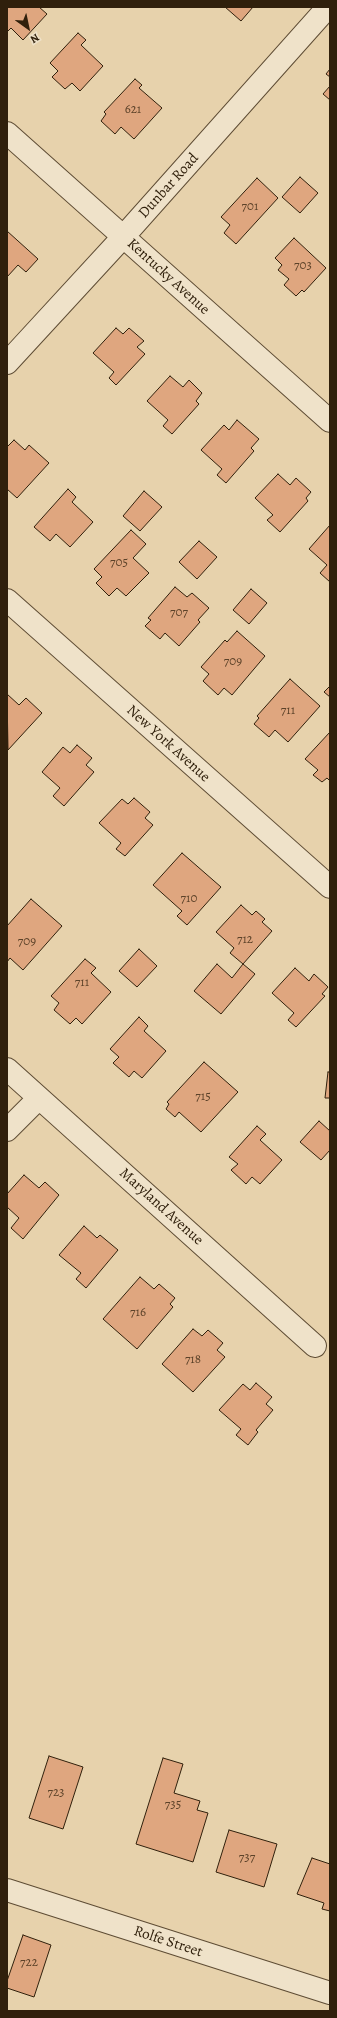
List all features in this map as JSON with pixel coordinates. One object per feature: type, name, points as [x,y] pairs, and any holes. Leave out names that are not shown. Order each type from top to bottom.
[{"type":"street","name":"Dunbar Road","points":[[7,363],[123,237],[328,7]]},
{"type":"street","name":"Kentucky Avenue","points":[[7,133],[330,421]]},
{"type":"street","name":"New York Avenue","points":[[7,600],[330,887]]},
{"type":"street","name":"Maryland Avenue","points":[[7,1068],[315,1346]]},
{"type":"street","points":[[7,1130],[39,1098]]},
{"type":"street","name":"Rolfe Street","points":[[7,1890],[330,1993]]},
{"type":"building","points":[[7,7],[39,7],[47,14],[23,40],[11,28],[7,32]]},
{"type":"building","points":[[225,7],[253,7],[241,21]]},
{"type":"building","points":[[78,33],[86,40],[81,45],[103,66],[80,91],[72,83],[65,89],[52,77],[58,71],[50,63]]},
{"type":"building","points":[[330,69],[330,77],[326,74]]},
{"type":"building","points":[[135,79],[142,85],[139,88],[162,108],[134,139],[121,127],[115,134],[101,121],[106,114],[104,112]]},
{"type":"building","points":[[330,86],[330,100],[323,94]]},
{"type":"building","points":[[300,177],[318,193],[300,213],[282,197]]},
{"type":"building","points":[[257,178],[278,198],[236,244],[224,233],[230,225],[221,217]]},
{"type":"building","points":[[7,231],[38,259],[26,272],[18,265],[7,277]]},
{"type":"building","points":[[294,238],[326,268],[304,292],[302,290],[296,296],[284,285],[289,279],[278,270],[282,265],[275,258]]},
{"type":"building","points":[[116,328],[123,334],[129,328],[144,341],[137,347],[145,354],[116,385],[109,378],[114,372],[93,353]]},
{"type":"building","points":[[170,376],[183,387],[189,380],[202,393],[196,401],[199,404],[172,434],[163,426],[168,420],[147,401]]},
{"type":"building","points":[[237,420],[259,439],[251,448],[254,451],[226,483],[217,475],[222,469],[201,450],[224,425],[229,430]]},
{"type":"building","points":[[14,440],[25,450],[29,445],[49,463],[17,498],[7,489],[7,447]]},
{"type":"building","points":[[278,474],[290,485],[296,478],[311,492],[306,498],[308,501],[280,532],[267,520],[273,515],[255,498]]},
{"type":"building","points":[[68,489],[76,497],[72,502],[93,522],[70,547],[56,534],[50,541],[34,527]]},
{"type":"building","points":[[144,491],[162,507],[140,531],[123,516]]},
{"type":"building","points":[[330,525],[330,582],[320,573],[327,565],[309,549]]},
{"type":"building","points":[[131,530],[146,544],[133,558],[149,573],[126,596],[117,588],[109,596],[96,583],[102,577],[94,569]]},
{"type":"building","points":[[199,541],[217,557],[197,579],[179,562]]},
{"type":"building","points":[[175,587],[187,597],[192,593],[209,608],[198,620],[200,622],[179,646],[165,633],[160,639],[145,626],[151,620],[148,618]]},
{"type":"building","points":[[251,589],[267,603],[249,624],[233,610]]},
{"type":"building","points":[[237,631],[265,656],[232,695],[224,688],[218,695],[203,681],[209,674],[201,667],[225,640],[227,642]]},
{"type":"building","points":[[290,679],[320,706],[288,742],[275,730],[269,737],[254,724],[259,718],[257,716]]},
{"type":"building","points":[[330,686],[330,697],[324,692]]},
{"type":"building","points":[[7,694],[19,705],[26,698],[42,713],[8,750]]},
{"type":"building","points":[[330,732],[330,781],[327,778],[322,782],[313,775],[318,770],[305,759]]},
{"type":"building","points":[[77,745],[92,758],[86,765],[94,772],[64,806],[53,796],[60,788],[42,772],[63,747],[70,753]]},
{"type":"building","points":[[134,798],[150,812],[145,818],[153,825],[125,856],[116,849],[121,843],[99,823],[122,799],[128,804]]},
{"type":"building","points":[[182,853],[221,887],[187,925],[177,916],[182,911],[153,885]]},
{"type":"building","points":[[31,899],[62,926],[23,970],[10,958],[7,962],[7,926]]},
{"type":"building","points":[[241,905],[252,915],[256,911],[265,919],[262,922],[272,931],[243,964],[230,953],[234,948],[216,932]]},
{"type":"building","points":[[139,949],[157,966],[137,987],[119,971]]},
{"type":"building","points":[[85,959],[96,968],[91,973],[111,992],[82,1024],[76,1018],[70,1024],[54,1010],[59,1003],[51,996]]},
{"type":"building","points":[[217,964],[232,978],[243,964],[255,974],[221,1014],[194,991]]},
{"type":"building","points":[[295,968],[309,981],[314,974],[328,987],[322,994],[325,996],[296,1027],[288,1020],[294,1013],[272,993]]},
{"type":"building","points":[[139,1017],[148,1026],[144,1031],[166,1051],[142,1078],[134,1071],[129,1077],[113,1063],[119,1057],[110,1049]]},
{"type":"building","points":[[204,1062],[238,1092],[201,1132],[179,1112],[175,1117],[166,1109],[169,1104],[167,1102]]},
{"type":"building","points":[[328,1072],[330,1072],[330,1098],[325,1098]]},
{"type":"building","points":[[319,1121],[330,1131],[330,1150],[321,1160],[300,1142]]},
{"type":"building","points":[[257,1126],[266,1134],[260,1140],[282,1160],[260,1184],[252,1177],[246,1184],[231,1170],[238,1164],[229,1157]]},
{"type":"building","points":[[24,1175],[39,1188],[45,1182],[59,1195],[23,1239],[11,1228],[19,1218],[7,1207],[7,1194]]},
{"type":"building","points":[[84,1226],[97,1238],[100,1235],[118,1250],[86,1288],[76,1279],[81,1273],[59,1255]]},
{"type":"building","points":[[140,1277],[154,1289],[159,1284],[175,1298],[170,1304],[173,1307],[137,1349],[103,1319]]},
{"type":"building","points":[[193,1329],[202,1336],[208,1330],[223,1343],[217,1350],[225,1357],[193,1392],[162,1364]]},
{"type":"building","points":[[256,1383],[272,1397],[266,1404],[273,1410],[256,1430],[258,1432],[248,1445],[236,1435],[241,1429],[219,1410],[243,1384],[250,1390]]},
{"type":"building","points":[[49,1756],[83,1767],[63,1829],[29,1818]]},
{"type":"building","points":[[163,1758],[183,1764],[174,1793],[200,1801],[197,1810],[208,1813],[193,1862],[136,1844]]},
{"type":"building","points":[[229,1830],[277,1844],[264,1887],[216,1872]]},
{"type":"building","points":[[312,1858],[330,1864],[330,1911],[322,1909],[324,1903],[297,1894]]},
{"type":"building","points":[[23,1935],[51,1945],[34,1997],[7,1988],[7,1981]]}]
